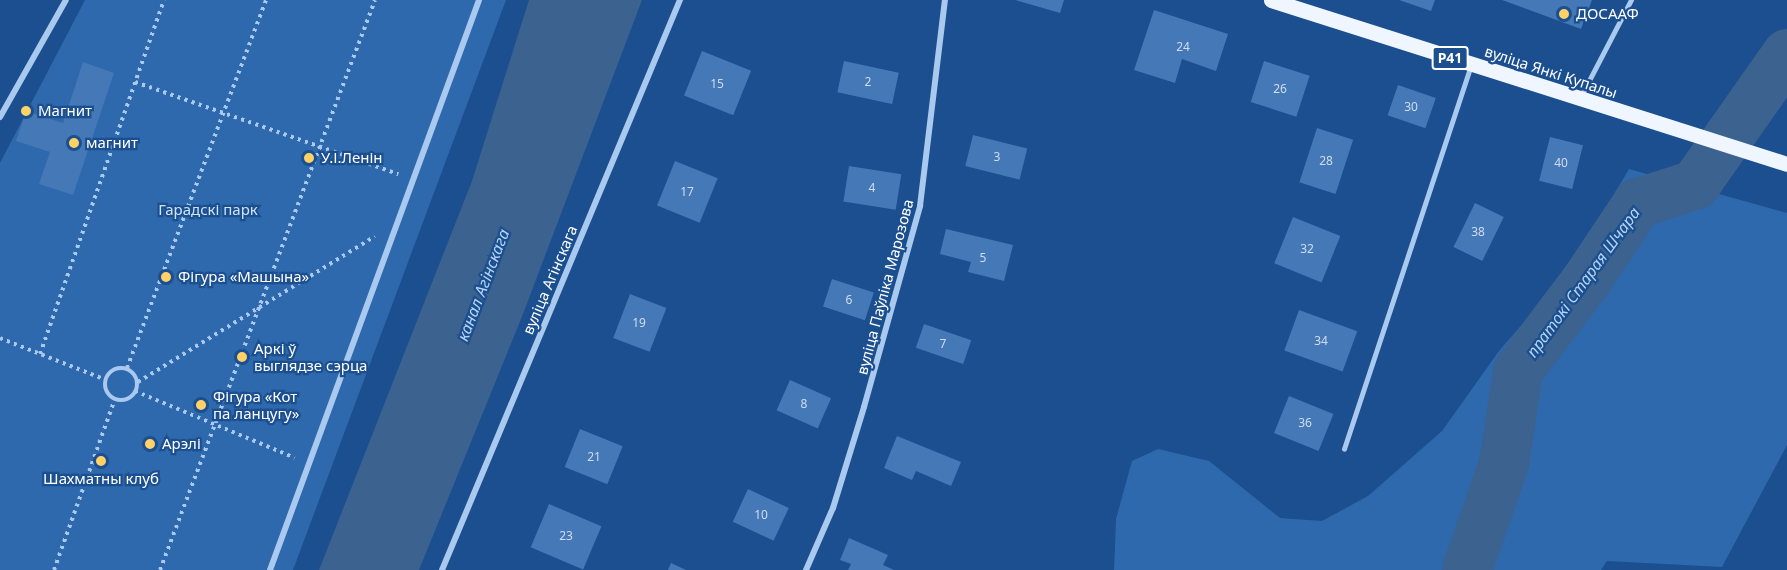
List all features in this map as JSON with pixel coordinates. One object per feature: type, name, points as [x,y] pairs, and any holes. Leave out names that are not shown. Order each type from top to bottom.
[{"type":"main road","name":"вуліца Янкі Купалы","points":[[1271,0],[1628,116],[1787,164]]},
{"type":"street","points":[[0,117],[66,0]]},
{"type":"street","points":[[270,570],[479,0]]},
{"type":"street","name":"вуліца Агінскага","points":[[442,570],[680,0]]},
{"type":"street","name":"вуліца Паўліка Марозова","points":[[806,570],[833,507],[864,407],[920,206],[945,0]]},
{"type":"lane","points":[[1578,100],[1631,0]]},
{"type":"lane","points":[[1344,449],[1471,65]]},
{"type":"path","points":[[39,354],[164,0]]},
{"type":"path","points":[[127,368],[266,0]]},
{"type":"path","points":[[160,570],[375,0]]},
{"type":"path","points":[[135,82],[414,179]]},
{"type":"path","points":[[127,368],[111,371],[106,380],[108,394],[115,399],[123,400],[135,392],[138,382],[398,222]]},
{"type":"path","points":[[0,338],[106,380]]},
{"type":"path","points":[[127,368],[138,382]]},
{"type":"path","points":[[135,392],[310,464]]},
{"type":"path","points":[[54,570],[115,399]]},
{"type":"green space","name":"Гарадскі парк","points":[[85,0],[506,0],[293,570],[0,570],[0,163]]},
{"type":"green space","points":[[1629,169],[1787,213],[1787,445],[1722,567],[1607,561],[1601,570],[1114,570],[1116,519],[1132,461],[1158,449],[1209,461],[1280,518],[1322,521],[1368,496],[1442,431],[1499,351],[1568,272]]},
{"type":"water","name":"канал Агінскага","points":[[529,0],[642,0],[523,314],[419,570],[319,570],[472,181]]},
{"type":"building","points":[[1015,0],[1064,0],[1060,13]]},
{"type":"building","points":[[1399,0],[1435,0],[1431,11]]},
{"type":"building","name":"ДОСААФ","points":[[1502,0],[1592,0],[1581,29]]},
{"type":"building","points":[[1154,10],[1228,34],[1216,71],[1182,59],[1175,83],[1134,70]]},
{"type":"building","points":[[702,51],[751,71],[733,115],[684,96]]},
{"type":"building","points":[[844,61],[899,73],[892,104],[837,92]]},
{"type":"building","points":[[1264,61],[1310,76],[1296,117],[1251,102]]},
{"type":"building","points":[[83,62],[114,73],[73,195],[39,184],[50,152],[16,141],[26,111],[63,123]]},
{"type":"building","points":[[1398,85],[1436,98],[1425,128],[1388,115]]},
{"type":"building","points":[[1317,128],[1353,140],[1336,194],[1299,182]]},
{"type":"building","points":[[973,135],[1027,149],[1020,180],[965,166]]},
{"type":"building","points":[[1550,137],[1583,145],[1572,189],[1539,181]]},
{"type":"building","points":[[675,161],[718,178],[700,223],[657,206]]},
{"type":"building","points":[[849,166],[901,174],[896,210],[843,202]]},
{"type":"building","points":[[1475,203],[1504,217],[1482,261],[1454,247]]},
{"type":"building","points":[[1293,217],[1340,236],[1322,282],[1274,263]]},
{"type":"building","points":[[946,229],[1013,245],[1004,281],[968,272],[971,262],[940,254]]},
{"type":"building","points":[[832,279],[874,293],[865,320],[823,307]]},
{"type":"building","points":[[630,294],[666,308],[650,352],[613,338]]},
{"type":"building","points":[[1299,310],[1357,331],[1343,372],[1284,350]]},
{"type":"building","points":[[924,324],[971,340],[963,364],[916,348]]},
{"type":"building","points":[[790,380],[831,398],[818,428],[777,410]]},
{"type":"building","points":[[1289,396],[1334,414],[1319,451],[1274,433]]},
{"type":"building","points":[[580,429],[623,446],[607,484],[565,467]]},
{"type":"building","points":[[897,436],[961,462],[951,486],[916,471],[912,480],[884,468]]},
{"type":"building","points":[[748,489],[789,508],[774,541],[733,522]]},
{"type":"building","points":[[549,504],[601,526],[583,570],[531,547]]},
{"type":"building","points":[[849,538],[888,555],[883,565],[894,570],[848,570],[851,564],[840,560]]},
{"type":"building","points":[[671,563],[686,570],[668,570]]},
{"type":"waterway","name":"пратокі Старая Шчара","points":[[1467,570],[1504,463],[1518,371],[1586,281],[1638,203],[1695,185],[1787,54]]},
{"type":"place","name":"ДОСААФ","points":[[1564,14]]},
{"type":"place","name":"Магнит","points":[[26,111]]},
{"type":"place","name":"магнит","points":[[74,143]]},
{"type":"place","name":"У.І.Ленін","points":[[309,158]]},
{"type":"place","name":"Фігура «Машына»","points":[[166,277]]},
{"type":"place","name":"Аркі ў выглядзе сэрца","points":[[242,357]]},
{"type":"place","name":"Фігура «Кот па ланцугу»","points":[[201,405]]},
{"type":"place","name":"Арэлі","points":[[150,444]]},
{"type":"place","name":"Шахматны клуб","points":[[101,461]]}]
